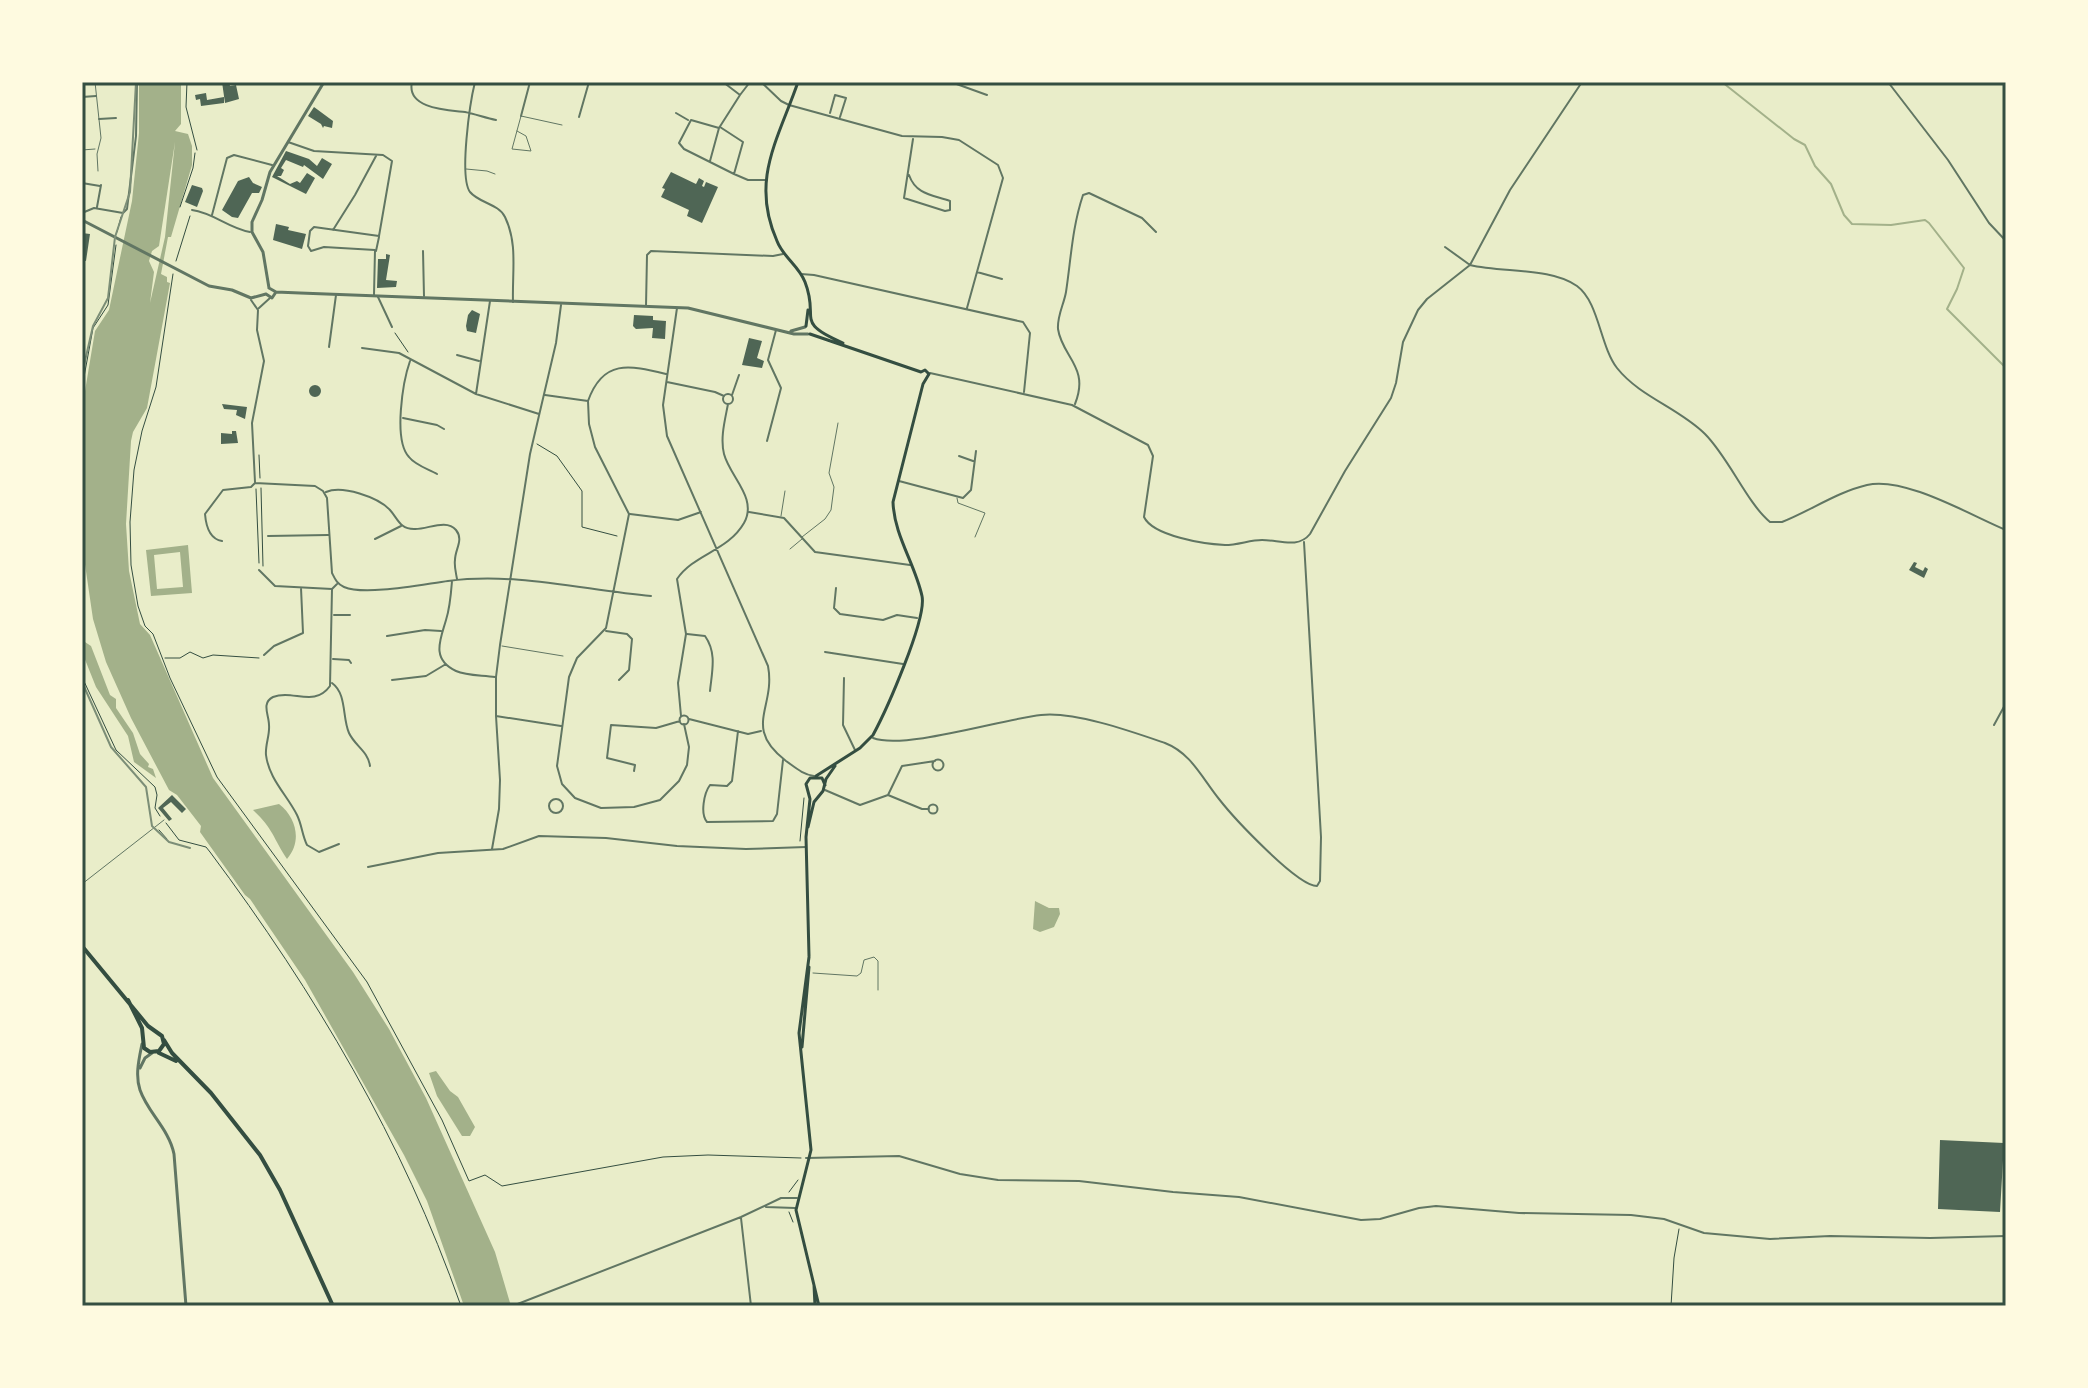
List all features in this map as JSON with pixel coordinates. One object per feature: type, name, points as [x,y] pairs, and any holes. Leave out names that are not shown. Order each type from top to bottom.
[{"type":"main road","points":[[798,82],[765,180],[766,204],[775,237],[807,287],[814,331],[809,334]]},
{"type":"main road","points":[[806,834],[810,799],[806,784],[871,737],[921,619],[922,598],[894,515],[893,502],[929,373],[809,334],[805,327],[808,302]]},
{"type":"main road","points":[[805,327],[813,326],[852,348]]},
{"type":"main road","points":[[921,372],[920,376],[925,379]]},
{"type":"main road","points":[[802,1057],[809,973],[803,847],[813,803],[824,787],[829,772],[840,761]]},
{"type":"main road","points":[[815,776],[822,778],[824,787]]},
{"type":"main road","points":[[808,790],[812,794],[820,794]]},
{"type":"main road","points":[[82,946],[145,1023],[157,1032],[236,1122],[264,1161],[333,1306]]},
{"type":"main road","points":[[809,957],[799,1025],[811,1145],[796,1208],[817,1306]]},
{"type":"main road","points":[[128,1000],[140,1022],[146,1050],[182,1064]]},
{"type":"main road","points":[[143,1040],[148,1033],[157,1032]]},
{"type":"main road","points":[[154,1053],[162,1048],[164,1040]]},
{"type":"street","points":[[82,211],[97,209],[123,213],[128,203],[133,174],[137,82]]},
{"type":"street","points":[[255,483],[252,423],[264,361],[257,330],[258,310],[268,296],[269,288],[261,247],[252,232],[252,222],[273,165],[324,82]]},
{"type":"street","points":[[412,82],[412,95],[430,106],[442,111],[470,113],[496,120]]},
{"type":"street","points":[[475,82],[466,181],[470,191],[480,200],[502,212],[514,242],[513,302]]},
{"type":"street","points":[[521,116],[530,82]]},
{"type":"street","points":[[579,117],[589,82]]},
{"type":"street","points":[[723,82],[740,95]]},
{"type":"street","points":[[710,162],[719,128],[750,82]]},
{"type":"street","points":[[761,82],[789,105],[913,137],[959,140],[1001,169],[1002,180],[967,308]]},
{"type":"street","points":[[951,82],[987,95]]},
{"type":"street","points":[[871,737],[885,741],[928,736],[1048,714],[1094,721],[1163,743],[1186,755],[1223,804],[1257,840],[1299,879],[1315,887],[1320,881],[1321,837],[1304,541],[1392,395],[1402,346],[1416,313],[1427,299],[1470,265],[1510,190],[1582,82]]},
{"type":"street","points":[[1888,82],[1953,167],[1989,223],[2006,241]]},
{"type":"street","points":[[830,115],[835,95],[846,98],[840,118]]},
{"type":"street","points":[[82,97],[96,96]]},
{"type":"street","points":[[676,113],[719,128],[743,142],[734,174]]},
{"type":"street","points":[[99,119],[116,118]]},
{"type":"street","points":[[689,120],[679,145],[748,180],[765,180]]},
{"type":"street","points":[[909,175],[920,192],[950,201],[950,210],[905,199],[913,137]]},
{"type":"street","points":[[287,141],[314,151],[389,157],[393,165],[376,251],[376,295],[392,327]]},
{"type":"street","points":[[333,230],[376,154]]},
{"type":"street","points":[[212,213],[227,158],[234,155],[273,165]]},
{"type":"street","points":[[82,183],[100,185],[97,209]]},
{"type":"street","points":[[1074,405],[1079,382],[1058,326],[1071,243],[1083,195],[1089,193],[1142,218],[1156,232]]},
{"type":"street","points":[[192,210],[212,213],[233,228],[252,232]]},
{"type":"street","points":[[82,220],[212,287],[253,298],[274,297],[276,292]]},
{"type":"street","points":[[376,251],[326,247],[310,250],[312,228],[379,236]]},
{"type":"street","points":[[1445,247],[1470,265],[1491,271],[1550,276],[1580,288],[1588,299],[1618,368],[1636,386],[1707,435],[1770,522],[1782,522],[1855,489],[1887,483],[1912,489],[2006,530]]},
{"type":"street","points":[[423,251],[424,296]]},
{"type":"street","points":[[646,307],[647,255],[651,251],[773,256],[784,253]]},
{"type":"street","points":[[977,272],[1002,279]]},
{"type":"street","points":[[801,274],[1021,321],[1029,330],[1024,394]]},
{"type":"street","points":[[269,288],[276,292],[677,308],[809,334]]},
{"type":"street","points":[[329,347],[336,294]]},
{"type":"street","points":[[247,296],[258,310]]},
{"type":"street","points":[[476,394],[490,300]]},
{"type":"street","points":[[492,849],[499,809],[496,677],[500,645],[533,442],[545,395],[561,304]]},
{"type":"street","points":[[677,308],[665,382],[665,429],[768,666],[763,730],[770,746],[798,771],[806,784]]},
{"type":"street","points":[[783,330],[799,331],[805,327]]},
{"type":"street","points":[[767,441],[781,388],[768,360],[776,329]]},
{"type":"street","points":[[362,348],[397,352],[476,394],[540,415]]},
{"type":"street","points":[[457,355],[481,361]]},
{"type":"street","points":[[410,360],[405,380],[402,442],[406,454],[437,474]]},
{"type":"street","points":[[667,374],[632,366],[612,370],[596,383],[588,401],[589,424],[595,447],[629,514],[605,630],[577,658],[565,696],[558,770],[562,784],[569,794],[584,803],[605,808],[641,806],[663,799],[679,781],[687,765],[689,747],[684,724],[680,721]]},
{"type":"street","points":[[929,373],[1074,405],[1151,448],[1152,463],[1144,517],[1154,529],[1221,544],[1259,540],[1304,541]]},
{"type":"street","points":[[680,721],[678,683],[686,634],[677,579],[688,566],[718,549],[736,534],[748,511],[747,499],[723,451],[728,404],[732,402],[739,375]]},
{"type":"street","points":[[665,382],[732,396]]},
{"type":"street","points":[[545,395],[588,401]]},
{"type":"street","points":[[724,396],[723,401],[728,404]]},
{"type":"street","points":[[402,418],[444,429]]},
{"type":"street","points":[[897,480],[965,498],[971,492],[976,451]]},
{"type":"street","points":[[959,456],[974,461]]},
{"type":"street","points":[[222,541],[208,531],[206,511],[225,488],[251,487],[255,483],[313,486],[325,493],[328,501],[332,573],[338,583],[347,588],[377,589],[453,580],[509,579],[651,596]]},
{"type":"street","points":[[325,493],[337,489],[354,492],[388,508],[402,525],[416,530],[445,524],[455,529],[460,541],[454,562],[457,580]]},
{"type":"street","points":[[748,511],[781,517],[789,522],[812,551],[820,554],[911,564]]},
{"type":"street","points":[[629,514],[678,520],[701,512]]},
{"type":"street","points":[[375,539],[402,525]]},
{"type":"street","points":[[268,536],[330,535]]},
{"type":"street","points":[[258,571],[275,586],[332,589]]},
{"type":"street","points":[[453,580],[438,648],[447,663],[460,672],[496,677]]},
{"type":"street","points":[[338,583],[332,589],[331,682],[324,693],[313,698],[277,696],[269,700],[266,706],[270,730],[266,752],[276,783],[299,819],[307,845],[314,851],[322,852],[339,844]]},
{"type":"street","points":[[264,655],[274,646],[303,633],[301,588]]},
{"type":"street","points":[[836,588],[834,608],[840,614],[883,620],[897,615],[921,619]]},
{"type":"street","points":[[332,615],[350,615]]},
{"type":"street","points":[[387,636],[425,630],[442,631]]},
{"type":"street","points":[[605,630],[631,637],[629,670],[619,680]]},
{"type":"street","points":[[686,634],[703,636],[708,641],[714,658],[710,691]]},
{"type":"street","points":[[825,652],[904,664]]},
{"type":"street","points":[[332,659],[349,660],[351,663]]},
{"type":"street","points":[[392,680],[426,676],[447,663]]},
{"type":"street","points":[[844,678],[843,725],[855,751]]},
{"type":"street","points":[[331,682],[340,690],[350,734],[368,755],[370,766]]},
{"type":"street","points":[[1994,725],[2006,703]]},
{"type":"street","points":[[496,716],[562,726]]},
{"type":"street","points":[[681,716],[749,735],[763,730]]},
{"type":"street","points":[[684,724],[689,719]]},
{"type":"street","points":[[634,771],[635,765],[631,762],[607,758],[611,725],[656,728],[680,721]]},
{"type":"street","points":[[738,731],[732,781],[727,786],[710,785],[707,789],[703,816],[707,822],[773,821],[777,814],[780,768],[784,759]]},
{"type":"street","points":[[888,795],[902,766],[935,761]]},
{"type":"street","points":[[798,771],[815,776]]},
{"type":"street","points":[[824,787],[860,805],[888,795],[929,809]]},
{"type":"street","points":[[561,801],[569,794]]},
{"type":"street","points":[[368,867],[430,854],[503,849],[539,836],[734,848],[803,847]]},
{"type":"street","points":[[143,1040],[138,1076],[141,1092],[164,1128],[173,1149],[186,1306]]},
{"type":"street","points":[[138,1076],[143,1061],[154,1053]]},
{"type":"street","points":[[808,1158],[904,1156],[960,1174],[998,1180],[1079,1181],[1239,1197],[1361,1220],[1383,1219],[1436,1206],[1519,1213],[1610,1213],[1661,1218],[1704,1233],[1775,1239],[2006,1236]]},
{"type":"street","points":[[515,1305],[765,1208],[784,1197],[797,1198]]},
{"type":"street","points":[[765,1208],[796,1208]]},
{"type":"street","points":[[741,1217],[751,1306]]},
{"type":"lane","points":[[95,82],[101,141],[98,171]]},
{"type":"lane","points":[[517,131],[526,136],[531,151],[512,149],[521,116],[562,125]]},
{"type":"lane","points":[[82,150],[98,149]]},
{"type":"lane","points":[[465,169],[495,174]]},
{"type":"lane","points":[[790,549],[831,510],[834,487],[829,473],[838,423]]},
{"type":"lane","points":[[781,517],[785,491]]},
{"type":"lane","points":[[957,498],[958,503],[985,513],[975,537]]},
{"type":"lane","points":[[500,645],[563,656]]},
{"type":"lane","points":[[82,884],[164,820]]},
{"type":"lane","points":[[809,973],[857,976],[864,960],[874,957],[878,961],[878,990]]},
{"type":"path","points":[[180,207],[196,150],[186,107],[187,82]]},
{"type":"path","points":[[180,247],[192,210]]},
{"type":"path","points":[[82,388],[92,333],[109,298],[116,235],[123,213]]},
{"type":"path","points":[[172,283],[156,387],[134,470],[131,565],[138,606],[217,777],[367,982],[442,1120],[469,1181],[485,1175],[502,1186],[663,1157],[808,1158]]},
{"type":"path","points":[[392,327],[410,360]]},
{"type":"path","points":[[533,442],[557,456],[582,491],[582,527],[623,538]]},
{"type":"path","points":[[258,571],[263,568],[259,455]]},
{"type":"path","points":[[255,483],[258,571]]},
{"type":"path","points":[[162,658],[180,658],[190,652],[203,658],[226,655],[253,659],[264,655]]},
{"type":"path","points":[[82,677],[116,750],[155,787],[155,808],[179,840],[206,847],[322,1015],[368,1095],[423,1205],[461,1306]]},
{"type":"path","points":[[803,812],[803,847]]},
{"type":"path","points":[[159,830],[167,839]]},
{"type":"path","points":[[1671,1306],[1680,1226]]},
{"type":"shaded area","points":[[139,82],[181,82],[181,124],[175,131],[188,134],[192,146],[192,165],[171,237],[168,237],[161,274],[170,283],[147,408],[131,441],[126,524],[129,571],[140,624],[150,635],[213,778],[353,972],[389,1029],[426,1098],[495,1252],[511,1306],[464,1306],[427,1201],[404,1155],[305,980],[200,832],[201,826],[177,795],[169,790],[106,662],[93,619],[82,544],[82,409],[95,331],[109,310],[132,201],[139,133]],"holes":[[[175,142],[165,237],[150,303],[154,272],[149,261],[152,251],[159,246]]]},
{"type":"shaded area","points":[[188,545],[192,593],[151,596],[146,550]],"holes":[[[180,552],[183,587],[157,589],[154,555]]]},
{"type":"shaded area","points":[[82,640],[91,646],[110,695],[116,699],[116,708],[156,778],[134,762],[128,736],[96,687],[82,652]]},
{"type":"shaded area","points":[[279,804],[290,816],[295,830],[295,845],[287,859],[269,828],[253,810]]},
{"type":"shaded area","points":[[1035,901],[1049,908],[1059,908],[1060,914],[1054,927],[1040,932],[1033,929]]},
{"type":"shaded area","points":[[436,1071],[458,1097],[475,1127],[470,1136],[462,1136],[437,1096],[429,1073]]},
{"type":"building","points":[[222,82],[236,85],[239,99],[225,103]]},
{"type":"building","points":[[206,93],[207,100],[224,97],[224,103],[201,106],[200,99],[196,100],[195,95]]},
{"type":"building","points":[[314,107],[333,121],[332,128],[323,128],[308,116]]},
{"type":"building","points":[[286,151],[309,159],[317,166],[322,158],[332,164],[323,179],[304,165],[286,160],[281,176],[277,176],[290,184],[300,183],[307,173],[315,178],[306,194],[272,177]]},
{"type":"building","points":[[671,172],[696,184],[699,178],[704,181],[704,187],[706,182],[718,187],[702,223],[687,216],[689,210],[661,197],[665,189],[662,188]]},
{"type":"building","points":[[249,177],[262,187],[259,193],[252,193],[238,218],[232,217],[222,210],[238,181]]},
{"type":"building","points":[[192,185],[203,191],[197,207],[185,202]]},
{"type":"building","points":[[276,224],[306,234],[302,249],[273,240]]},
{"type":"building","points":[[82,233],[90,234],[86,261],[82,260]]},
{"type":"building","points":[[386,254],[390,255],[386,280],[397,281],[396,287],[377,288],[378,259],[386,259]]},
{"type":"building","points":[[472,310],[480,314],[476,333],[467,331],[466,326]]},
{"type":"building","points":[[634,315],[653,316],[653,320],[666,321],[665,339],[652,338],[653,328],[636,329],[633,326]]},
{"type":"building","points":[[749,338],[762,341],[757,358],[764,361],[762,368],[742,365]]},
{"type":"building","points":[[310,386],[320,386],[320,396],[310,396]]},
{"type":"building","points":[[222,404],[247,407],[245,419],[236,415],[237,410],[224,409]]},
{"type":"building","points":[[236,431],[238,443],[221,444],[221,433],[232,434]]},
{"type":"building","points":[[1914,562],[1917,563],[1915,567],[1923,571],[1925,567],[1928,569],[1924,578],[1909,570]]},
{"type":"building","points":[[172,795],[186,809],[182,813],[171,802],[163,808],[172,819],[169,821],[158,808]]},
{"type":"building","points":[[1940,1140],[2004,1143],[2000,1212],[1938,1209]]},
{"type":"waterway","points":[[1722,82],[1805,145],[1815,166],[1831,184],[1844,215],[1852,224],[1891,225],[1925,220],[1929,223],[1964,268],[1947,309],[2006,368]]},
{"type":"tram line","points":[[82,374],[93,326],[108,298],[115,237],[130,192],[136,82]]},
{"type":"tram line","points":[[82,682],[111,747],[146,787],[152,826],[169,842],[190,848]]}]
